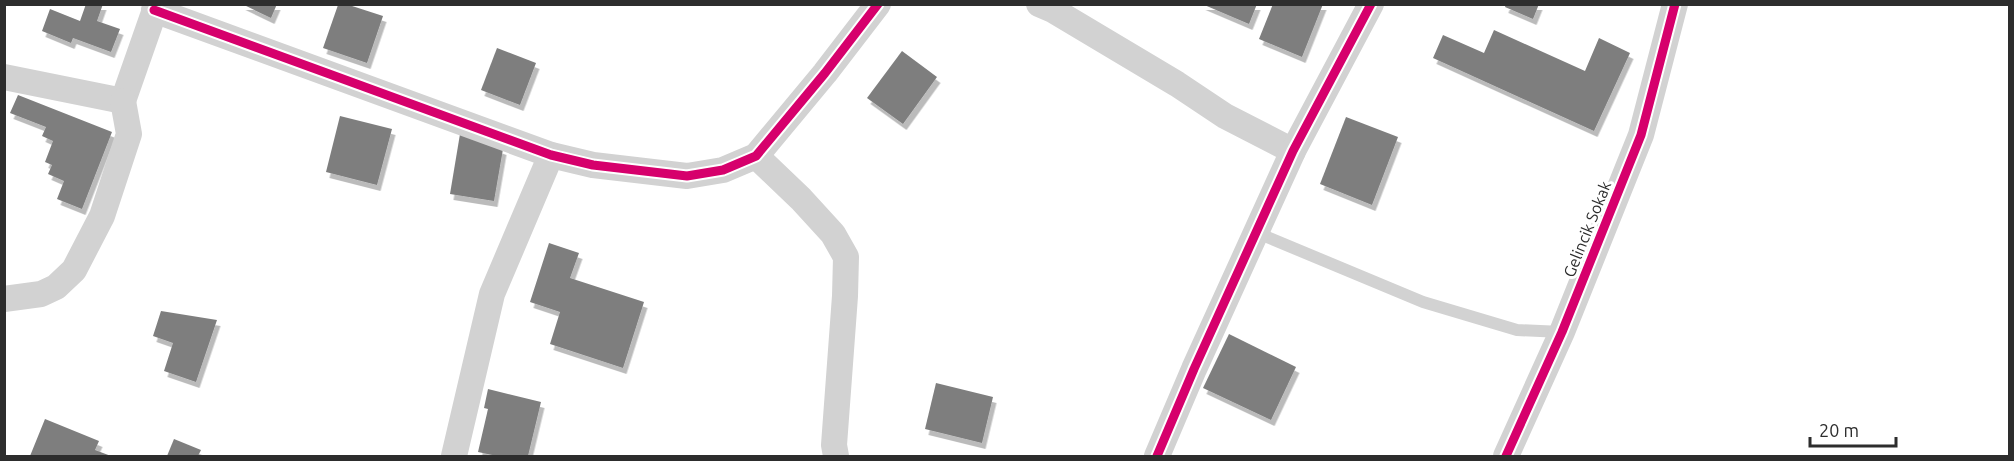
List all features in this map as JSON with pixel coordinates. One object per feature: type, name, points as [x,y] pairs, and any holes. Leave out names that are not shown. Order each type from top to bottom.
[{"type":"street","points":[[4,299],[42,294],[56,287],[74,270],[102,216],[129,134],[123,101],[155,7],[551,155],[593,165],[687,176],[723,170],[756,156],[818,82],[878,4]]},
{"type":"street","points":[[1039,4],[1053,10],[1148,67],[1225,116],[1293,151]]},
{"type":"street","points":[[1157,456],[1293,151],[1371,4]]},
{"type":"street","name":"Gelincik Sokak","points":[[1506,456],[1562,332],[1641,135],[1675,4]]},
{"type":"street","points":[[4,77],[123,101]]},
{"type":"street","points":[[454,456],[492,294],[551,155]]},
{"type":"street","points":[[756,156],[825,225],[846,257],[834,445],[836,456]]},
{"type":"lane","points":[[1255,232],[1423,302],[1517,330],[1562,332]]},
{"type":"building","points":[[86,4],[103,4],[97,21],[120,29],[111,52],[73,38],[71,43],[42,31],[50,9],[80,21]]},
{"type":"building","points":[[242,4],[277,4],[271,18]]},
{"type":"building","points":[[1202,4],[1257,4],[1249,24]]},
{"type":"building","points":[[1273,4],[1323,4],[1302,57],[1259,39]]},
{"type":"building","points":[[1506,4],[1539,4],[1533,19],[1505,7]]},
{"type":"building","points":[[338,5],[349,5],[383,16],[367,63],[323,48]]},
{"type":"building","points":[[1494,30],[1585,71],[1599,38],[1630,53],[1594,131],[1433,58],[1443,35],[1484,53]]},
{"type":"building","points":[[497,48],[536,63],[520,105],[481,90]]},
{"type":"building","points":[[902,51],[937,77],[903,124],[867,98]]},
{"type":"building","points":[[18,95],[112,132],[82,209],[57,199],[64,181],[48,174],[52,165],[45,162],[53,141],[42,136],[46,127],[10,113]]},
{"type":"building","points":[[340,116],[392,129],[377,185],[326,172]]},
{"type":"building","points":[[1346,117],[1398,137],[1372,205],[1320,184]]},
{"type":"building","points":[[460,134],[503,149],[494,201],[450,194]]},
{"type":"building","points":[[549,243],[579,253],[570,278],[644,302],[623,368],[550,344],[560,312],[530,302]]},
{"type":"building","points":[[161,311],[217,320],[196,382],[164,371],[173,343],[153,336]]},
{"type":"building","points":[[1229,334],[1296,367],[1271,420],[1203,388]]},
{"type":"building","points":[[936,383],[993,397],[982,443],[925,429]]},
{"type":"building","points":[[488,389],[541,402],[528,456],[497,456],[478,452],[488,409],[484,408]]},
{"type":"building","points":[[45,419],[99,441],[95,450],[111,456],[30,456]]},
{"type":"building","points":[[174,439],[201,450],[198,456],[167,456]]},
{"type":"cycle path","points":[[154,10],[551,155],[593,165],[687,176],[723,170],[756,156],[825,73],[878,4]]},
{"type":"cycle path","points":[[1157,456],[1293,151],[1371,4]]},
{"type":"cycle path","points":[[1506,456],[1562,332],[1641,135],[1675,4]]}]
